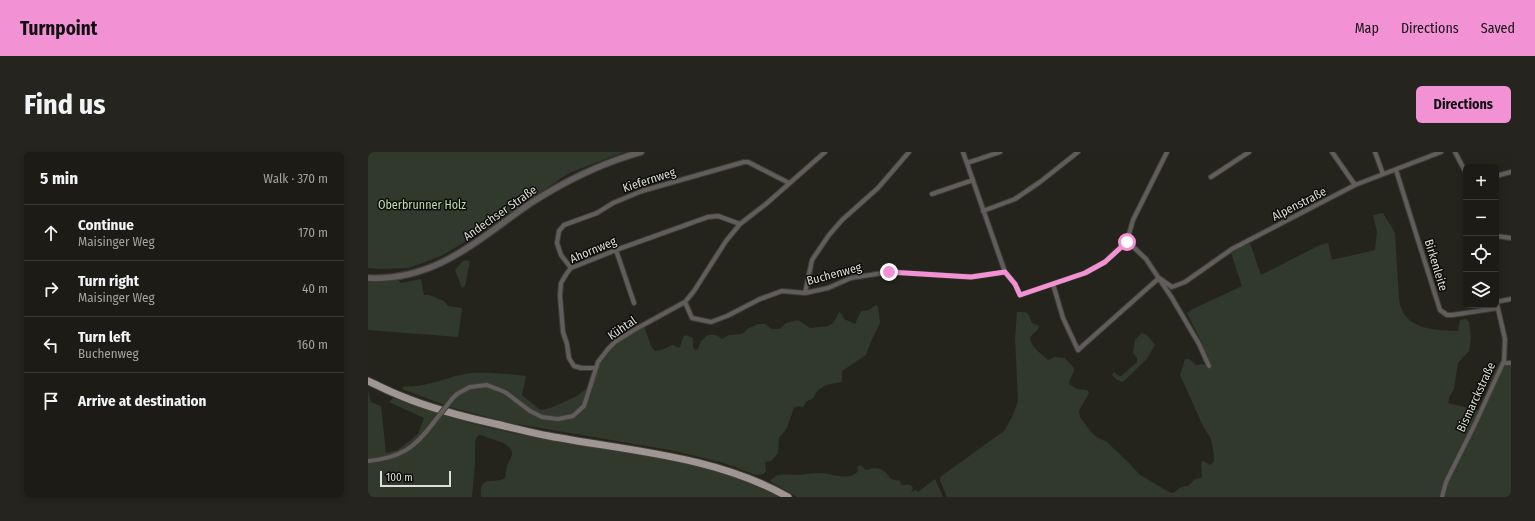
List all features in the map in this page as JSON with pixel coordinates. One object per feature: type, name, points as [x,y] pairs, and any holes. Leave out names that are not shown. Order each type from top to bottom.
[{"type":"main road","points":[[368,381],[401,396],[452,414],[548,436],[650,453],[731,472],[770,487],[788,497]]},
{"type":"street","name":"Andechser Straße","points":[[368,278],[391,277],[412,273],[452,258],[531,204],[568,182],[587,172],[641,152]]},
{"type":"street","name":"Kühtal","points":[[368,461],[390,458],[411,447],[457,394],[470,387],[487,385],[506,392],[530,411],[542,417],[558,419],[573,416],[584,406],[598,362],[615,342],[685,302],[694,291],[726,241],[740,224],[766,204],[825,152]]},
{"type":"street","points":[[805,292],[812,260],[829,235],[842,220],[878,188],[909,152]]},
{"type":"street","points":[[963,152],[1005,272],[1015,284],[1020,295],[1085,273],[1105,262],[1127,242],[1133,220],[1167,152]]},
{"type":"street","points":[[967,163],[1000,152]]},
{"type":"street","points":[[983,211],[1015,199],[1040,182],[1078,152]]},
{"type":"street","points":[[1211,177],[1249,152]]},
{"type":"street","points":[[1332,152],[1355,185]]},
{"type":"street","points":[[1374,152],[1383,174]]},
{"type":"street","name":"Alpenstraße","points":[[1159,278],[1172,287],[1185,282],[1232,249],[1355,185],[1441,152]]},
{"type":"street","points":[[1455,152],[1463,167]]},
{"type":"street","name":"Kiefernweg","points":[[571,268],[561,255],[558,246],[557,237],[561,228],[572,222],[597,213],[622,199],[671,182],[744,162],[748,162],[789,183]]},
{"type":"street","name":"Birkenleite","points":[[1396,170],[1440,310],[1447,315],[1452,315],[1498,308]]},
{"type":"street","points":[[1499,175],[1511,172]]},
{"type":"street","points":[[932,194],[973,180]]},
{"type":"street","name":"Ahornweg","points":[[596,368],[581,368],[574,366],[568,358],[567,344],[563,332],[560,292],[562,280],[571,268],[710,216],[718,216],[740,224]]},
{"type":"street","points":[[1499,236],[1511,238]]},
{"type":"street","points":[[1127,242],[1146,259],[1159,278],[1199,344],[1209,366]]},
{"type":"street","points":[[616,250],[634,303]]},
{"type":"street","name":"Buchenweg","points":[[685,302],[692,318],[710,322],[727,316],[760,299],[782,291],[805,292],[828,288],[851,278],[889,272],[971,277],[1005,272]]},
{"type":"street","points":[[1053,284],[1063,318],[1078,350],[1159,278]]},
{"type":"street","points":[[1499,301],[1511,299]]},
{"type":"street","name":"Bismarckstraße","points":[[1442,497],[1446,482],[1503,363],[1505,339],[1498,308]]},
{"type":"street","points":[[1503,363],[1511,364]]},
{"type":"green space","name":"Oberbrunner Holz","points":[[368,152],[624,152],[569,173],[495,224],[441,256],[409,268],[379,269],[368,268]]},
{"type":"green space","points":[[1383,213],[1395,233],[1399,299],[1406,317],[1421,326],[1439,330],[1458,331],[1460,320],[1466,319],[1469,322],[1471,338],[1469,351],[1458,363],[1454,389],[1448,403],[1480,411],[1492,377],[1501,360],[1511,361],[1511,497],[947,497],[940,477],[1004,431],[1012,417],[1018,401],[1015,338],[1017,312],[1024,312],[1028,314],[1032,323],[1039,326],[1030,337],[1032,344],[1037,350],[1048,360],[1055,357],[1065,358],[1074,368],[1069,384],[1077,389],[1087,390],[1089,393],[1079,411],[1080,417],[1092,433],[1098,438],[1107,442],[1140,475],[1171,493],[1175,492],[1179,488],[1188,486],[1194,480],[1202,477],[1201,462],[1204,461],[1210,465],[1214,462],[1211,439],[1203,426],[1180,375],[1185,359],[1189,359],[1196,365],[1207,364],[1201,349],[1203,345],[1187,313],[1242,286],[1231,253],[1250,243],[1261,275],[1320,245],[1328,243],[1332,260],[1375,250],[1377,232],[1373,215]]},
{"type":"green space","points":[[466,260],[470,261],[465,286],[462,288],[455,270],[462,262]]},
{"type":"green space","points":[[397,279],[401,283],[421,279],[424,295],[429,295],[444,301],[448,306],[462,308],[458,337],[368,330],[368,281]]},
{"type":"green space","points":[[876,305],[878,307],[880,323],[866,355],[842,371],[842,382],[826,385],[818,390],[813,398],[806,402],[803,407],[798,406],[794,408],[787,428],[779,438],[778,453],[771,461],[765,462],[766,471],[764,474],[756,475],[724,463],[675,451],[511,423],[450,407],[402,389],[404,386],[420,386],[472,373],[495,373],[526,376],[522,395],[542,410],[553,407],[577,396],[592,384],[599,362],[609,350],[616,343],[644,326],[651,346],[655,351],[673,345],[678,348],[680,347],[683,337],[686,335],[693,338],[693,347],[695,350],[698,349],[701,341],[708,335],[716,335],[722,339],[729,335],[742,334],[749,328],[758,324],[765,324],[772,329],[779,329],[786,323],[798,320],[810,328],[829,326],[834,322],[839,312],[842,314],[844,319],[855,324],[861,311],[869,310]]},
{"type":"green space","points":[[1142,333],[1147,335],[1155,345],[1146,360],[1123,382],[1117,380],[1112,375],[1114,372],[1121,376],[1137,362],[1137,358],[1133,353],[1135,340]]},
{"type":"green space","points":[[368,391],[371,402],[381,406],[386,453],[398,450],[418,434],[424,418],[389,402],[393,398],[443,415],[511,433],[651,456],[700,467],[738,479],[780,497],[481,497],[482,485],[485,482],[505,478],[512,451],[503,443],[479,435],[476,438],[475,443],[472,497],[368,497]]},
{"type":"green space","points":[[860,465],[866,470],[874,468],[881,469],[891,479],[900,481],[901,485],[911,485],[913,488],[911,492],[916,490],[918,492],[935,479],[943,497],[797,497],[770,481],[779,475],[824,473],[850,476],[858,471],[857,467]]},
{"type":"route","points":[[889,272],[971,277],[1005,272],[1015,284],[1020,295],[1085,273],[1105,262],[1127,242]]}]
